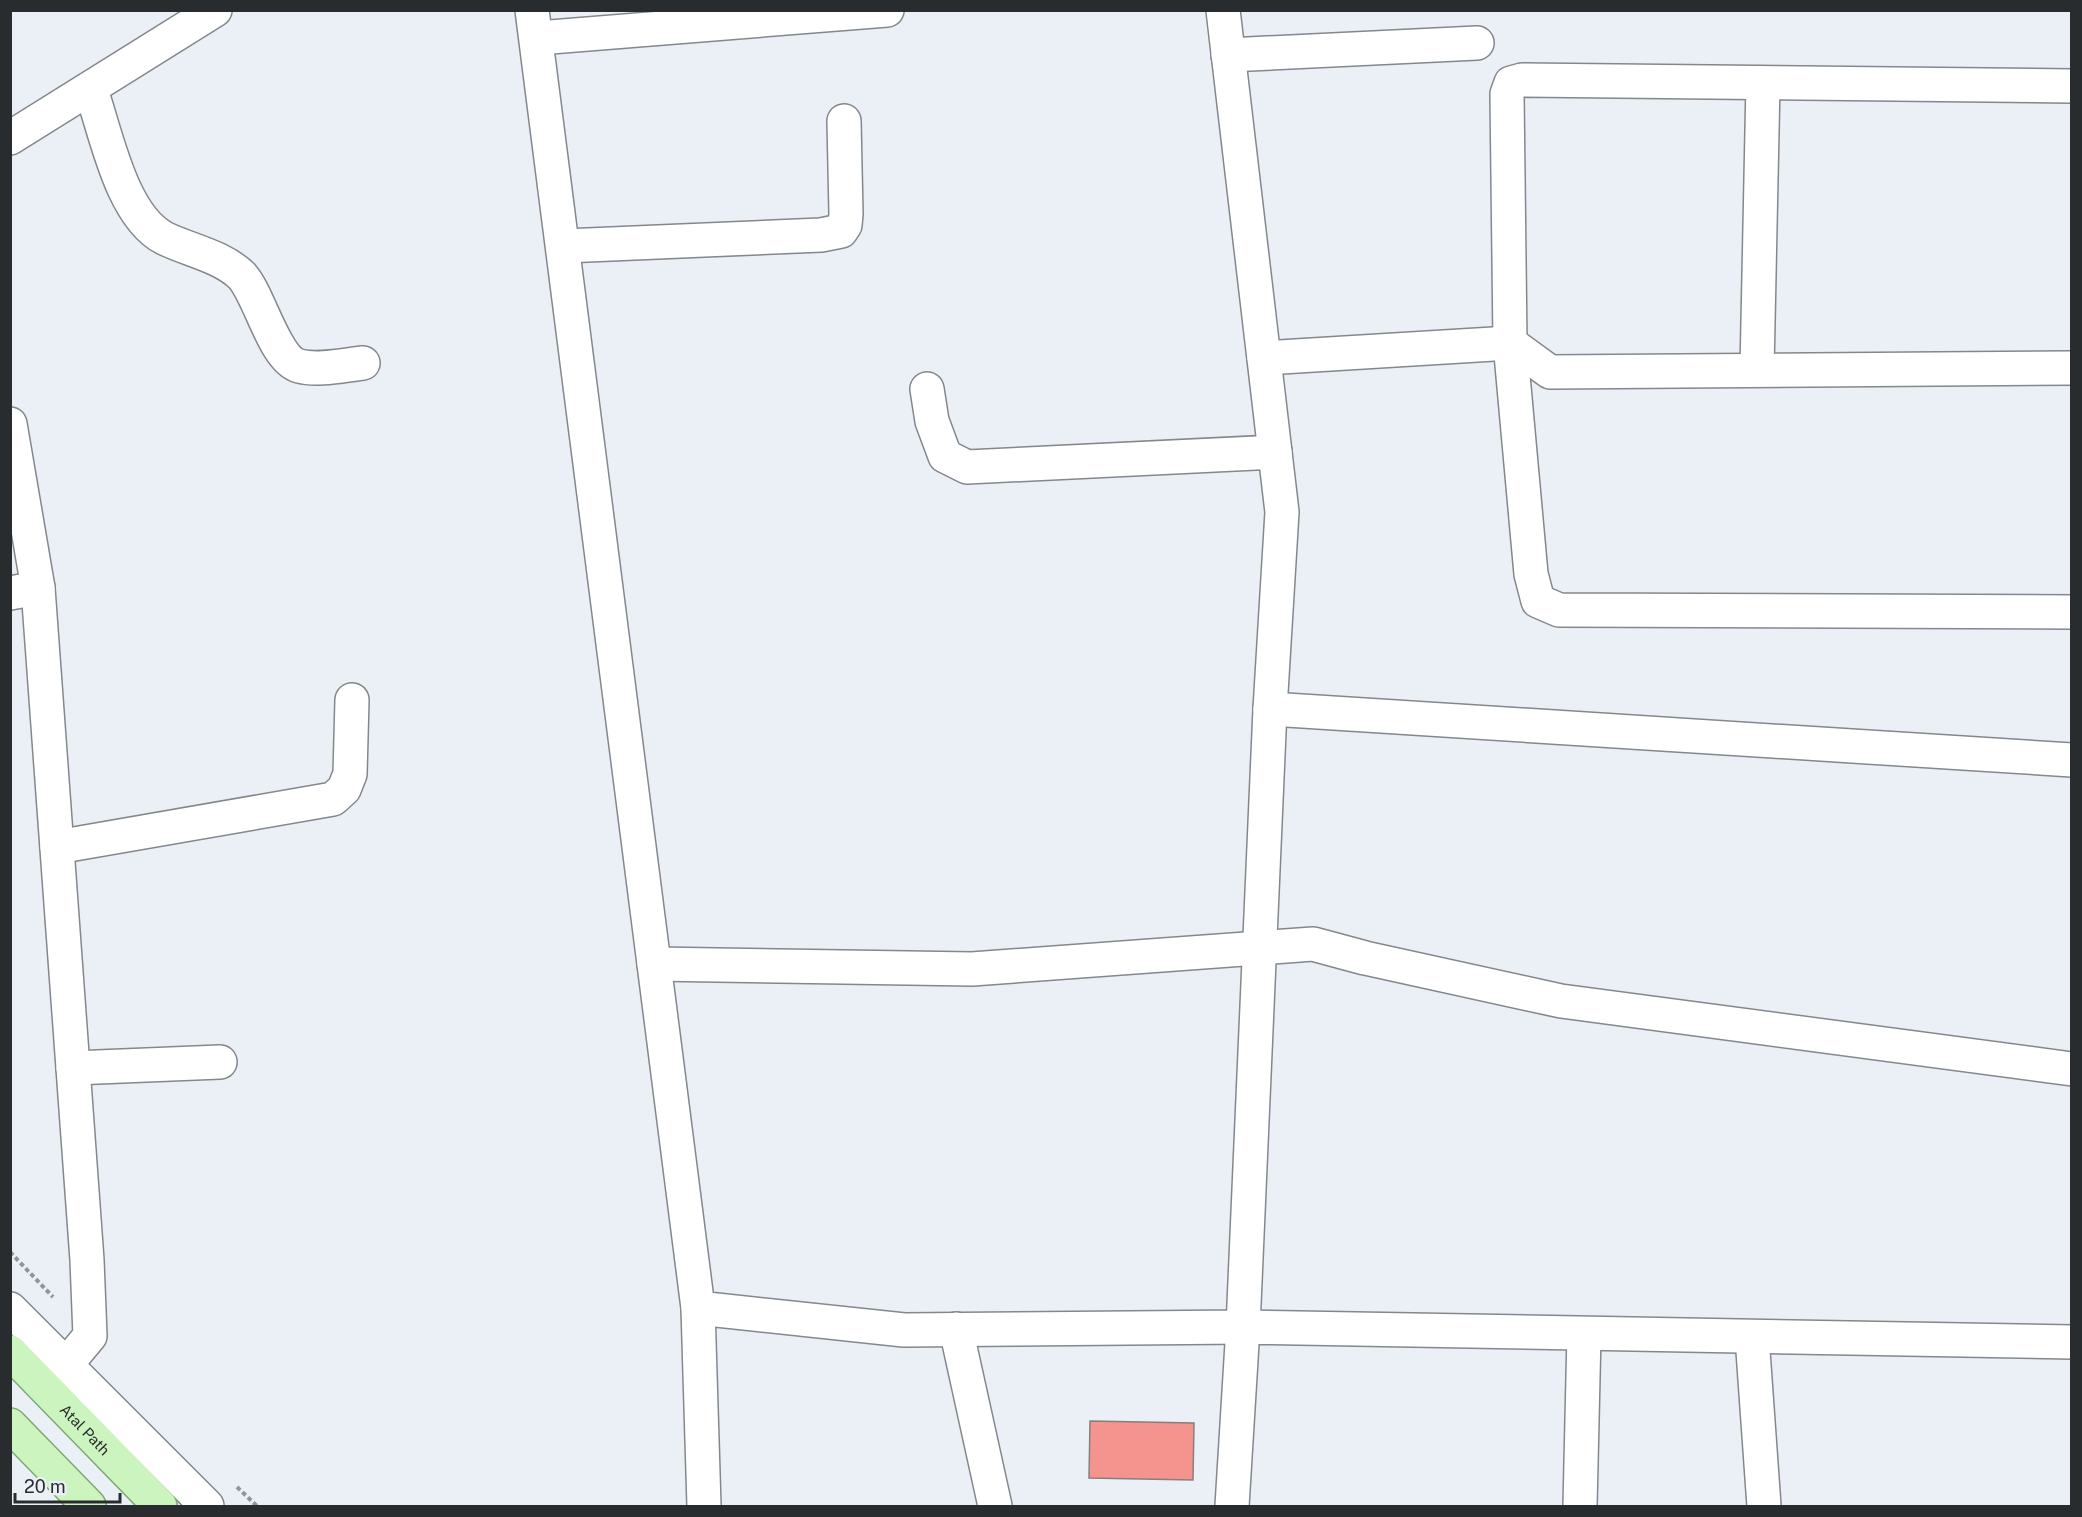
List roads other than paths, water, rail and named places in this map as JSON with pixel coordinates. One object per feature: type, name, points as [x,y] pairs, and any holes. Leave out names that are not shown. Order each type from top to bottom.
[{"type":"main road","name":"Atal Path","points":[[10,1352],[160,1506]]},
{"type":"main road","points":[[10,1425],[89,1506]]},
{"type":"street","points":[[10,138],[91,90],[215,10]]},
{"type":"street","points":[[704,1506],[698,1308],[535,24],[887,10]]},
{"type":"street","points":[[1223,10],[1282,512],[1270,709],[1243,1327],[1232,1506]]},
{"type":"street","points":[[1228,55],[1477,43]]},
{"type":"street","points":[[2072,86],[1522,80],[1511,83],[1507,94],[1510,343],[1531,574],[1538,601],[1559,610],[2072,612]]},
{"type":"street","points":[[1757,370],[1763,83]]},
{"type":"street","points":[[91,90],[124,187],[147,225],[163,237],[219,261],[242,276],[283,352],[294,364],[312,368],[363,363]]},
{"type":"street","points":[[564,246],[821,235],[841,231],[845,225],[846,214],[844,121]]},
{"type":"street","points":[[1264,358],[1510,343],[1550,372],[2072,368]]},
{"type":"street","points":[[927,389],[932,422],[945,456],[967,467],[1275,452]]},
{"type":"street","points":[[10,424],[25,590],[57,847],[90,1336],[65,1366]]},
{"type":"street","points":[[57,847],[333,799],[344,789],[350,774],[352,700]]},
{"type":"street","points":[[1270,709],[2072,760]]},
{"type":"street","points":[[654,964],[972,969],[1313,944],[1365,958],[1561,1001],[2072,1069]]},
{"type":"street","points":[[73,1068],[220,1062]]},
{"type":"street","points":[[698,1308],[904,1330],[1243,1327],[2072,1342]]},
{"type":"street","points":[[10,1309],[207,1506]]},
{"type":"street","points":[[956,1329],[995,1506]]},
{"type":"street","points":[[1580,1506],[1584,1334]]},
{"type":"street","points":[[1752,1337],[1764,1506]]}]
